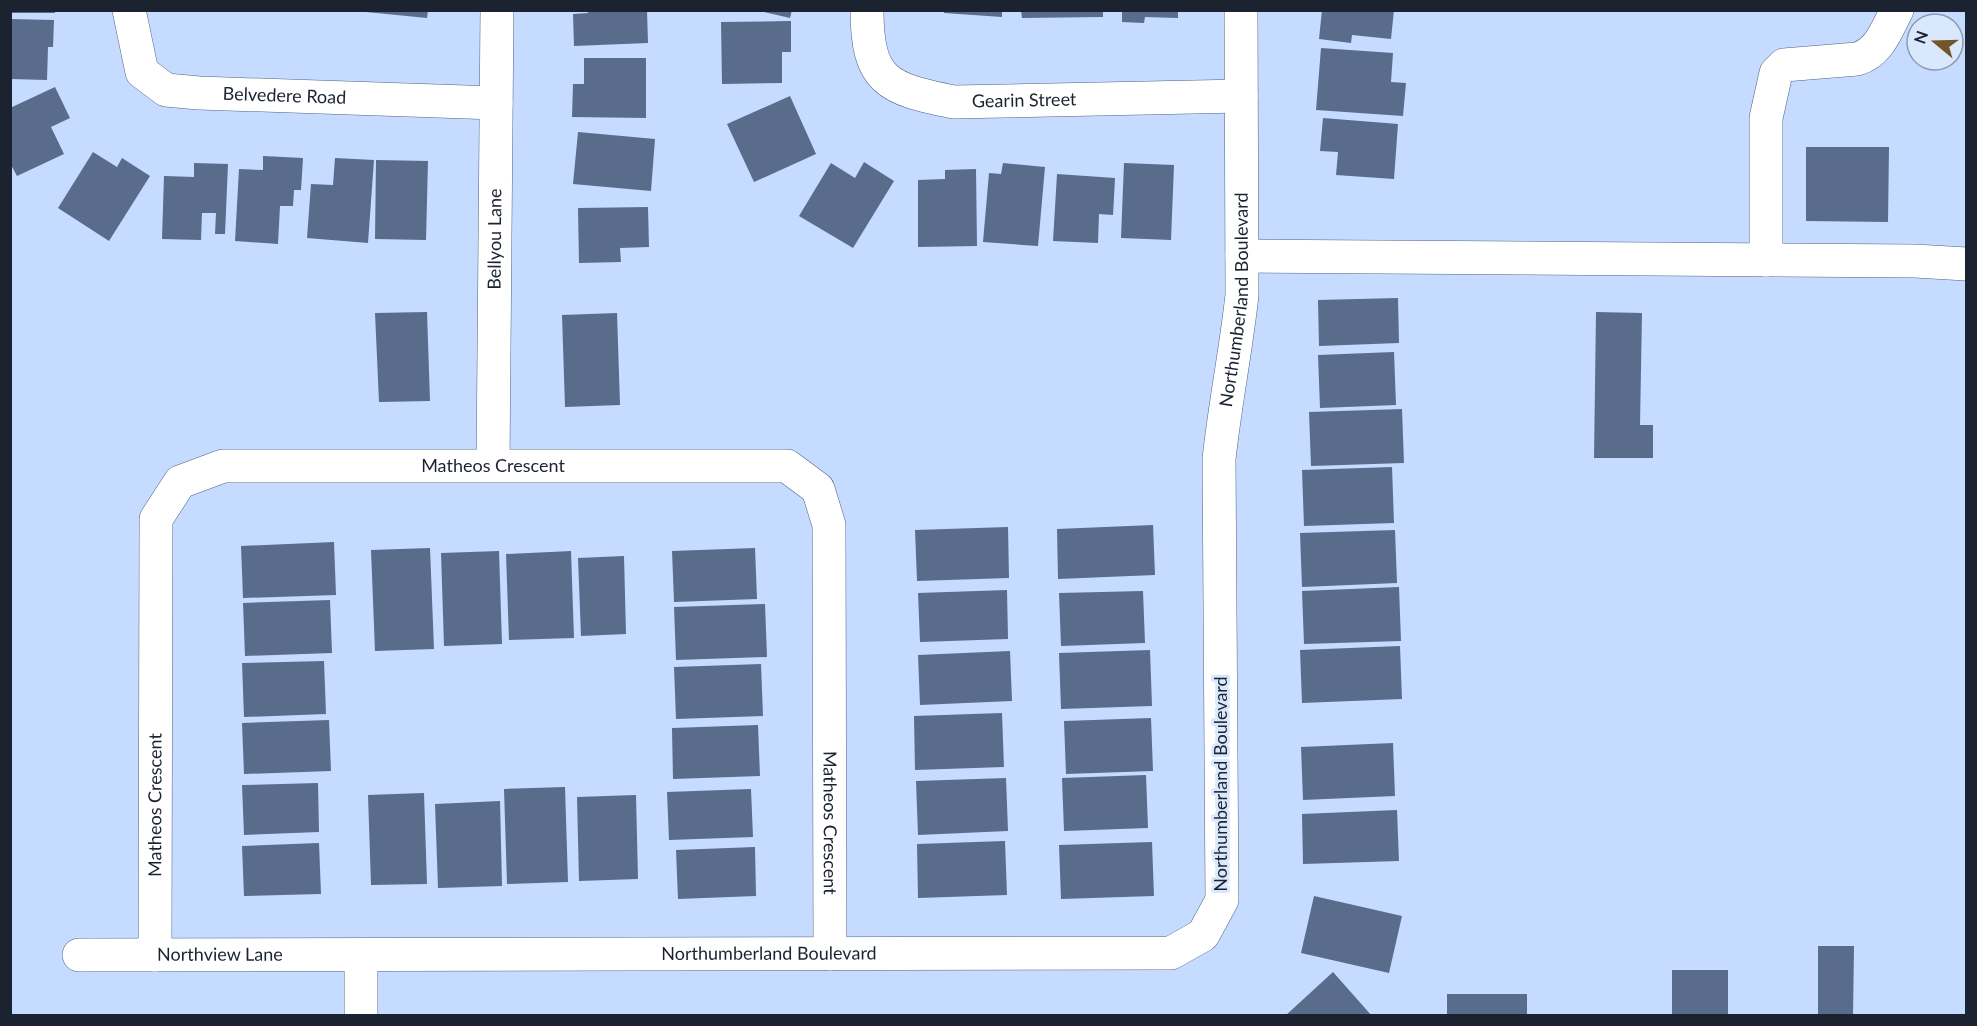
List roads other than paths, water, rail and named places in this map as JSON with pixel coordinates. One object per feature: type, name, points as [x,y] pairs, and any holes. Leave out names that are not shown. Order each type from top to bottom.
[{"type":"street","name":"Belvedere Road","points":[[129,10],[142,72],[166,90],[496,103]]},
{"type":"street","name":"Bellyou Lane","points":[[493,465],[497,10]]},
{"type":"street","name":"Gearin Street","points":[[867,10],[867,37],[873,64],[891,84],[924,96],[954,102],[1241,96]]},
{"type":"street","name":"Northumberland Boulevard","points":[[361,955],[1171,953],[1203,934],[1222,900],[1219,459],[1223,414],[1238,334],[1242,295],[1241,10]]},
{"type":"street","points":[[1766,260],[1766,118],[1776,73],[1784,65],[1857,59],[1869,55],[1878,46],[1898,10]]},
{"type":"street","points":[[1242,256],[1915,261],[1966,264]]},
{"type":"street","name":"Matheos Crescent","points":[[155,955],[156,519],[180,482],[223,466],[493,465],[787,466],[818,489],[829,525],[830,954]]},
{"type":"street","name":"Northview Lane","points":[[79,955],[361,955]]},
{"type":"street","points":[[361,955],[361,1016]]}]
